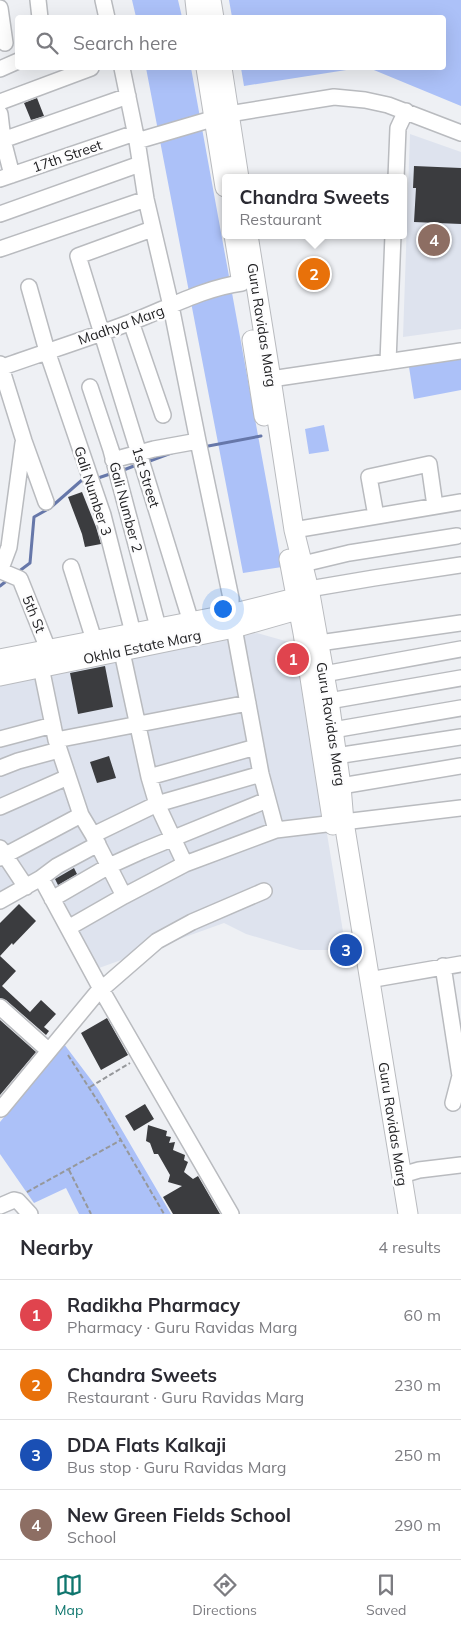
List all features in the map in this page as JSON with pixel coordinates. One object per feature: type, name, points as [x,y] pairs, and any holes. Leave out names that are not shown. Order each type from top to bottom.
[{"type":"main road","points":[[195,0],[198,15]]},
{"type":"main road","points":[[211,0],[214,15]]},
{"type":"main road","points":[[207,70],[238,174]]},
{"type":"main road","points":[[222,70],[221,116],[224,174]]},
{"type":"main road","name":"Guru Ravidas Marg","points":[[235,239],[283,534],[297,566]]},
{"type":"main road","name":"Guru Ravidas Marg","points":[[249,239],[272,378],[294,530],[297,566],[305,599],[311,638],[395,1214]]},
{"type":"main road","points":[[237,617],[257,597],[285,584],[297,566]]},
{"type":"main road","name":"Okhla Estate Marg","points":[[0,676],[122,652],[237,617],[305,599]]},
{"type":"main road","name":"Okhla Estate Marg","points":[[0,659],[191,622],[237,617],[264,620],[305,599]]},
{"type":"main road","points":[[264,620],[311,638]]},
{"type":"main road","name":"Guru Ravidas Marg","points":[[311,638],[324,674],[341,786],[338,822],[369,980],[408,1214]]},
{"type":"street","points":[[38,0],[40,15]]},
{"type":"street","points":[[103,0],[106,15]]},
{"type":"street","points":[[0,8],[5,43]]},
{"type":"street","points":[[0,69],[15,63]]},
{"type":"street","points":[[0,102],[86,70]]},
{"type":"street","points":[[122,70],[152,229],[171,306],[231,598],[237,617],[248,703],[256,747],[267,800],[276,830]]},
{"type":"street","points":[[2,140],[128,96]]},
{"type":"street","name":"17th Street","points":[[6,177],[136,137],[221,116],[334,97],[365,100],[406,111],[461,133]]},
{"type":"street","points":[[396,174],[398,128],[406,111]]},
{"type":"street","points":[[0,114],[6,177]]},
{"type":"street","points":[[0,214],[140,164]]},
{"type":"street","points":[[0,249],[146,199]]},
{"type":"street","name":"1st Street","points":[[152,229],[78,256],[191,622]]},
{"type":"street","points":[[388,362],[393,239]]},
{"type":"street","name":"Madhya Marg","points":[[0,367],[130,322],[224,285],[242,283]]},
{"type":"street","name":"Gali Number 3","points":[[29,287],[47,352],[103,515],[133,633]]},
{"type":"street","points":[[130,322],[163,415]]},
{"type":"street","points":[[272,378],[461,350]]},
{"type":"street","points":[[0,367],[46,502]]},
{"type":"street","name":"Gali Number 2","points":[[90,387],[114,460],[158,627]]},
{"type":"street","points":[[0,571],[9,547],[24,440]]},
{"type":"street","points":[[114,460],[139,452],[198,442]]},
{"type":"street","points":[[376,516],[369,477],[429,464],[435,506]]},
{"type":"street","points":[[294,530],[461,502]]},
{"type":"street","points":[[297,566],[349,553],[458,536]]},
{"type":"street","points":[[305,599],[390,575],[461,565]]},
{"type":"street","points":[[71,567],[94,640]]},
{"type":"street","name":"5th St","points":[[0,571],[20,579],[48,649]]},
{"type":"street","points":[[311,638],[461,623]]},
{"type":"street","points":[[324,674],[461,649]]},
{"type":"street","points":[[122,652],[149,777],[158,804],[184,864]]},
{"type":"street","points":[[41,667],[52,725],[81,815],[96,840],[124,896]]},
{"type":"street","points":[[328,702],[461,678]]},
{"type":"street","points":[[0,768],[58,745],[137,725],[248,703]]},
{"type":"street","points":[[333,730],[461,708]]},
{"type":"street","points":[[0,739],[52,725]]},
{"type":"street","points":[[336,756],[461,737]]},
{"type":"street","points":[[149,777],[256,747]]},
{"type":"street","points":[[341,786],[461,766]]},
{"type":"street","points":[[0,901],[41,878],[96,840],[158,804],[261,774]]},
{"type":"street","points":[[0,807],[68,777]]},
{"type":"street","points":[[52,899],[109,866],[267,800]]},
{"type":"street","points":[[68,928],[184,864],[276,830],[461,808]]},
{"type":"street","points":[[26,887],[2,854],[81,815]]},
{"type":"street","points":[[41,878],[101,989],[231,1214]]},
{"type":"street","points":[[2,1109],[101,989],[157,942],[192,922],[264,891]]},
{"type":"street","points":[[369,980],[461,964]]},
{"type":"street","points":[[443,966],[460,1076],[453,1103]]},
{"type":"street","points":[[0,1007],[49,1051]]},
{"type":"street","points":[[402,1175],[419,1170],[461,1165]]},
{"type":"street","points":[[0,1206],[14,1200],[18,1201],[30,1214]]},
{"type":"path","points":[[68,1055],[90,1087],[164,1214]]},
{"type":"path","points":[[90,1087],[140,1057]]},
{"type":"path","points":[[26,1193],[121,1140]]},
{"type":"path","points":[[69,1170],[91,1214]]},
{"type":"shaded area","points":[[132,0],[178,0],[182,15],[136,15]]},
{"type":"shaded area","points":[[229,0],[461,0],[461,106],[374,70],[446,70],[446,15],[232,15]]},
{"type":"shaded area","points":[[146,70],[191,70],[282,567],[243,573]]},
{"type":"shaded area","points":[[241,70],[346,70],[244,86]]},
{"type":"shaded area","points":[[410,134],[461,152],[461,329],[403,337]]},
{"type":"shaded area","points":[[461,358],[461,390],[414,399],[409,367]]},
{"type":"shaded area","points":[[324,425],[329,451],[309,454],[305,429]]},
{"type":"shaded area","points":[[257,633],[296,644],[346,950],[300,950],[246,934],[224,923],[99,968],[43,877],[0,901],[0,685]]},
{"type":"shaded area","points":[[64,1044],[98,1089],[171,1214],[79,1214],[66,1188],[34,1203],[0,1154],[0,1122]]},
{"type":"building","points":[[37,98],[44,116],[31,120],[24,103]]},
{"type":"building","points":[[414,166],[461,168],[461,224],[414,222],[416,188],[413,188]]},
{"type":"building","points":[[82,492],[101,544],[85,547],[68,497]]},
{"type":"building","points":[[105,666],[113,707],[78,714],[70,673]]},
{"type":"building","points":[[109,756],[116,778],[97,783],[90,762]]},
{"type":"building","points":[[74,868],[77,874],[58,885],[55,879]]},
{"type":"building","points":[[19,904],[36,921],[0,956],[0,923]]},
{"type":"building","points":[[0,956],[16,971],[2,986],[30,1012],[41,1000],[56,1014],[44,1027],[49,1031],[46,1035],[6,1000],[0,998]]},
{"type":"building","points":[[107,1018],[128,1055],[101,1070],[81,1033]]},
{"type":"building","points":[[0,1020],[36,1052],[0,1095]]},
{"type":"building","points":[[145,1104],[154,1119],[134,1131],[125,1116]]},
{"type":"building","points":[[148,1125],[167,1131],[166,1136],[171,1137],[169,1143],[175,1142],[173,1150],[185,1155],[184,1160],[188,1162],[184,1172],[193,1179],[198,1176],[220,1214],[173,1214],[163,1197],[182,1186],[168,1182],[170,1175],[158,1154],[154,1154],[150,1143],[146,1141]]},
{"type":"waterway","points":[[203,447],[261,436]]},
{"type":"waterway","points":[[147,462],[174,452]]},
{"type":"waterway","points":[[121,471],[139,464]]},
{"type":"waterway","points":[[95,479],[113,473]]},
{"type":"waterway","points":[[18,572],[30,563],[34,517],[50,508],[82,480],[86,480]]},
{"type":"waterway","points":[[0,586],[9,579]]},
{"type":"place","name":"New Green Fields School","points":[[434,240]]},
{"type":"place","name":"Chandra Sweets","points":[[314,274]]},
{"type":"place","name":"Radikha Pharmacy","points":[[293,659]]},
{"type":"place","name":"DDA Flats Kalkaji","points":[[346,950]]}]
